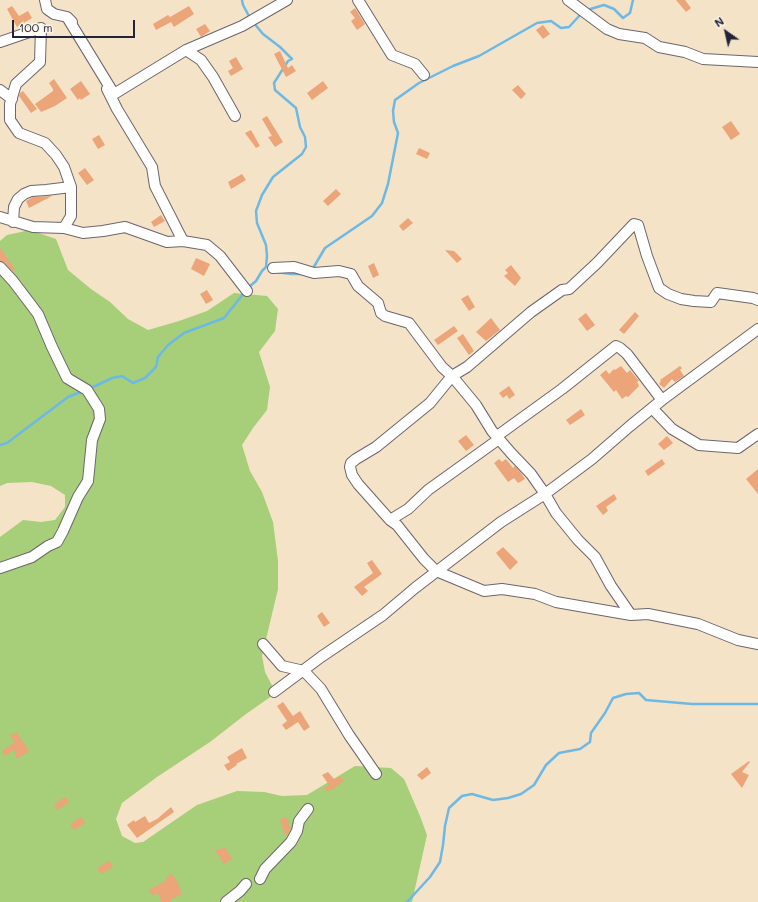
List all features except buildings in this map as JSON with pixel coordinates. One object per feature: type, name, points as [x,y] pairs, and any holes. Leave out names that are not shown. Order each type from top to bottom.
[{"type":"street","points":[[45,0],[47,9],[54,14],[67,18],[79,30],[84,44],[117,109],[152,167],[154,186],[183,241]]},
{"type":"street","points":[[67,18],[114,94],[186,50],[242,26],[287,0]]},
{"type":"street","points":[[358,0],[392,55],[415,64],[424,75]]},
{"type":"street","points":[[568,0],[607,29],[619,34],[646,38],[659,47],[685,52],[703,59],[758,62]]},
{"type":"street","points":[[0,42],[41,28],[40,62],[16,84],[10,104],[10,120],[19,132],[45,143],[64,167],[71,187],[71,216],[64,228]]},
{"type":"street","points":[[186,50],[201,60],[235,116]]},
{"type":"street","points":[[0,90],[12,99]]},
{"type":"street","points":[[13,222],[14,207],[18,199],[24,194],[31,191],[71,187]]},
{"type":"street","points":[[0,217],[33,227],[64,228],[83,233],[125,227],[167,242],[183,241],[207,245],[220,256],[247,291]]},
{"type":"street","points":[[758,300],[717,293],[711,302],[694,301],[681,299],[668,294],[659,288],[647,256],[638,225],[634,224],[597,263],[569,289],[562,290],[555,294],[530,312],[467,367],[452,376],[430,403],[376,448],[356,459],[351,463],[350,467],[352,475],[358,484],[390,520],[397,525],[424,559],[436,571],[484,591],[502,589],[529,593],[556,602],[631,614],[648,614],[698,624],[738,640],[758,644]]},
{"type":"street","points":[[0,267],[13,281],[38,314],[67,378],[87,390],[99,409],[100,419],[92,440],[88,481],[78,497],[57,542],[48,546],[32,557],[0,568]]},
{"type":"street","points":[[273,268],[294,267],[314,273],[339,272],[351,274],[358,286],[378,303],[381,313],[385,316],[409,323],[442,367],[452,376],[476,405],[498,437],[531,474],[546,494],[556,514],[595,557],[611,586],[631,614]]},
{"type":"street","points":[[274,692],[321,657],[383,615],[436,571],[501,522],[546,494],[592,459],[662,400],[758,329]]},
{"type":"street","points":[[390,520],[408,509],[428,490],[562,389],[616,346],[627,354],[662,400]]},
{"type":"street","points":[[652,408],[672,429],[699,445],[738,448],[758,434]]},
{"type":"street","points":[[263,644],[282,666],[304,671],[321,689],[349,735],[376,774]]},
{"type":"street","points":[[260,879],[265,869],[291,842],[299,821],[308,809]]},
{"type":"street","points":[[226,902],[246,884]]},
{"type":"green space","points":[[30,230],[56,239],[68,270],[110,302],[128,319],[148,330],[207,311],[234,293],[267,296],[278,309],[275,331],[259,352],[270,387],[267,410],[242,445],[250,471],[262,492],[273,522],[278,561],[278,589],[262,656],[265,672],[276,693],[210,742],[157,777],[122,803],[116,819],[122,836],[135,843],[143,842],[197,805],[237,791],[264,792],[282,796],[307,795],[355,766],[391,768],[404,779],[427,835],[412,902],[0,902],[0,537],[23,520],[41,522],[55,520],[65,507],[65,495],[51,486],[32,482],[7,483],[0,486],[0,241],[7,235]]},
{"type":"waterway","points":[[242,0],[250,18]]},
{"type":"waterway","points":[[587,10],[604,5],[614,9],[623,18],[630,13],[633,0]]},
{"type":"waterway","points":[[312,270],[325,248],[372,216],[382,203],[388,184],[398,133],[394,122],[393,111],[395,100],[419,83],[453,66],[479,56],[537,23],[551,21],[561,28],[569,27],[581,14]]},
{"type":"waterway","points":[[249,287],[256,281],[266,267],[266,245],[257,223],[256,211],[262,195],[273,177],[302,154],[306,147],[305,137],[300,127],[296,108],[275,90],[274,83],[288,61],[292,59],[280,47],[263,34],[253,22]]},
{"type":"waterway","points":[[277,272],[301,274]]},
{"type":"waterway","points":[[89,389],[112,378],[122,376],[133,383],[145,378],[156,367],[158,357],[168,345],[184,333],[224,318],[244,293]]},
{"type":"waterway","points":[[0,445],[7,443],[68,397],[83,391]]},
{"type":"waterway","points":[[407,902],[430,877],[440,862],[449,808],[462,796],[472,794],[493,800],[521,794],[534,785],[546,765],[559,753],[580,749],[590,742],[591,733],[605,713],[613,698],[626,694],[639,693],[646,700],[692,704],[758,704]]}]
